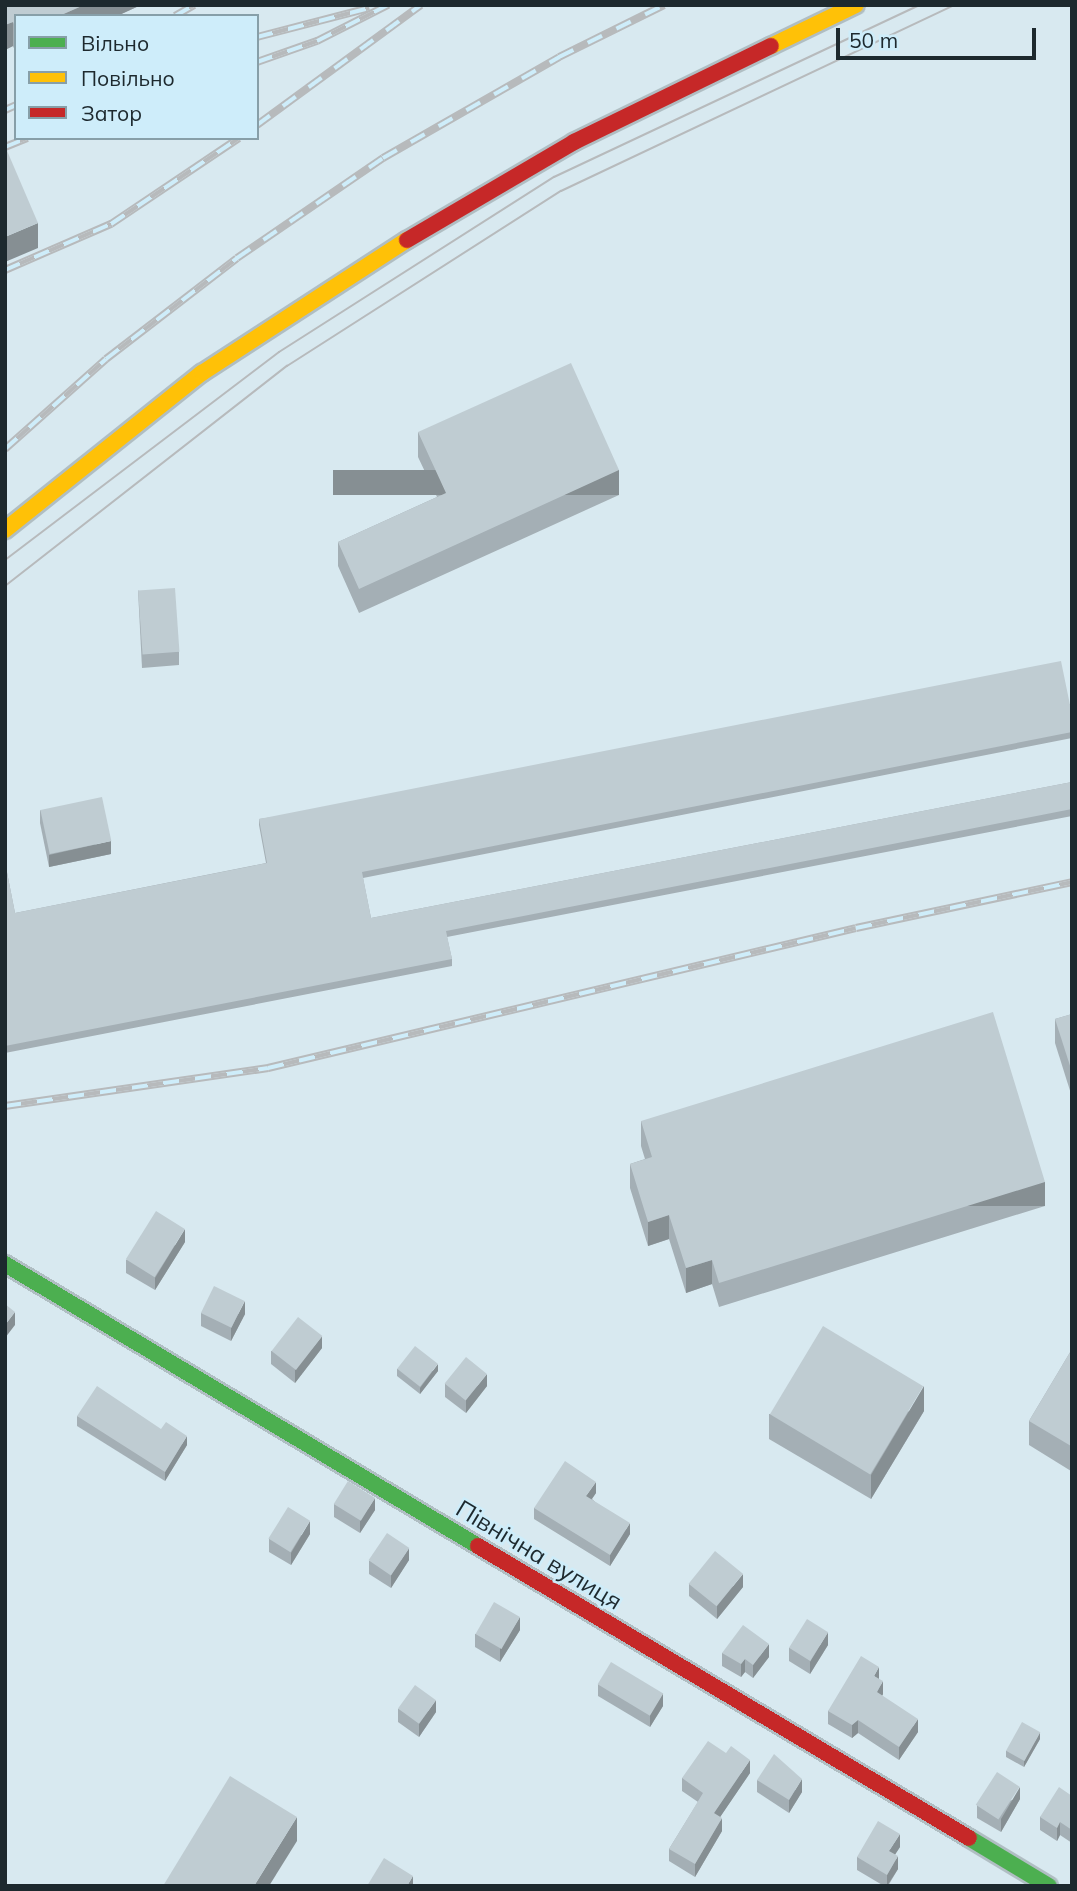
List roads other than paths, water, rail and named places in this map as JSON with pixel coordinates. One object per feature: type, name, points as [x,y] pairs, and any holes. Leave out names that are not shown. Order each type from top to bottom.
[{"type":"street","points":[[5,530],[202,373],[443,216],[587,136],[856,5]]},
{"type":"street","name":"Північна вулиця","points":[[5,1264],[1049,1886]]},
{"type":"tram line","points":[[5,560],[279,352],[554,177],[920,5]]},
{"type":"tram line","points":[[5,586],[287,366],[561,191],[955,5]]},
{"type":"railway","points":[[178,14],[194,5]]},
{"type":"railway","points":[[259,61],[317,41],[388,5]]},
{"type":"railway","points":[[259,124],[421,5]]},
{"type":"railway","points":[[5,449],[106,359],[237,258],[383,158],[559,57],[664,5]]},
{"type":"railway","points":[[259,36],[369,8]]},
{"type":"railway","points":[[5,110],[14,106]]},
{"type":"railway","points":[[5,147],[22,140]]},
{"type":"railway","points":[[5,270],[111,224],[236,140]]},
{"type":"railway","points":[[5,1106],[268,1068],[856,928],[1072,882]]}]
